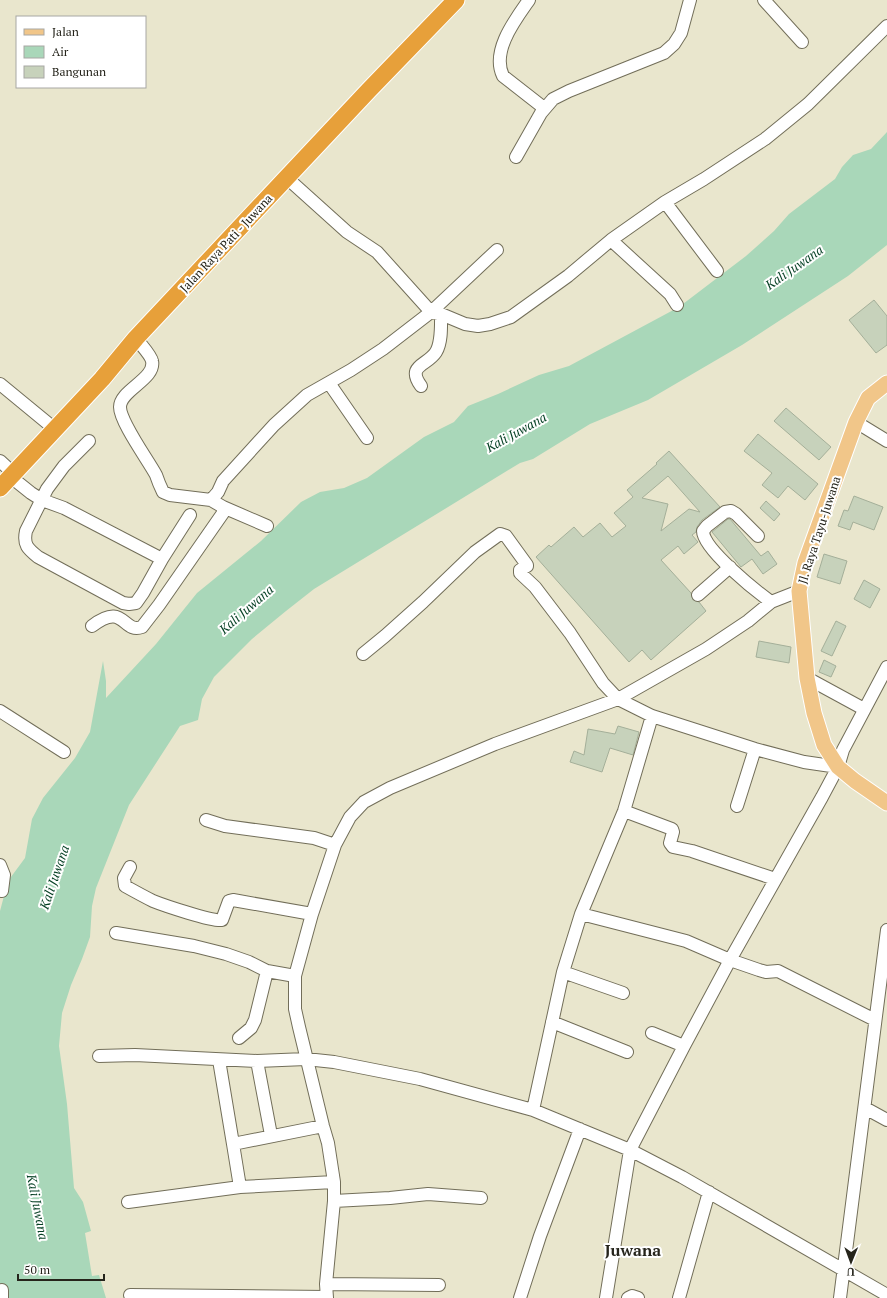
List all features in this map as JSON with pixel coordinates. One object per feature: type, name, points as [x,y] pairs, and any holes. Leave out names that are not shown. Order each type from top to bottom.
[{"type":"highway","name":"Jalan Raya Pati - Juwana","points":[[8,480],[102,379],[136,338],[369,90],[456,0]]},
{"type":"main road","name":"Jl. Raya Tayu-Juwana","points":[[887,383],[868,398],[856,422],[805,563],[799,591],[807,678],[818,731],[824,745],[838,766],[855,781],[887,803]]},
{"type":"street","points":[[529,0],[503,44],[499,59],[499,68],[503,76],[544,108]]},
{"type":"street","points":[[516,157],[544,108],[553,99],[569,91],[664,53],[674,44],[681,33],[690,0]]},
{"type":"street","points":[[764,0],[802,42]]},
{"type":"street","points":[[287,178],[347,232],[378,252],[436,313],[465,324],[478,326],[490,324],[511,316],[568,276],[611,240],[665,202],[704,179],[765,139],[808,104],[887,26]]},
{"type":"street","points":[[665,202],[717,271]]},
{"type":"street","points":[[611,240],[664,289],[677,305]]},
{"type":"street","points":[[212,500],[227,476],[238,466],[274,425],[307,394],[329,383],[436,313],[497,250]]},
{"type":"street","points":[[421,386],[416,378],[416,371],[418,367],[432,357],[436,352],[439,341],[436,313]]},
{"type":"street","points":[[136,338],[151,357],[152,364],[147,375],[124,397],[120,403],[121,417],[164,492],[170,495],[212,500],[222,507],[267,526]]},
{"type":"street","points":[[329,383],[367,438]]},
{"type":"street","points":[[0,384],[56,430]]},
{"type":"street","points":[[856,422],[887,441]]},
{"type":"street","points":[[89,441],[64,466],[47,489],[26,531],[24,538],[28,548],[38,557],[123,603],[136,603],[190,515]]},
{"type":"street","points":[[0,461],[8,480],[42,500],[64,508],[162,559]]},
{"type":"street","points":[[92,626],[99,620],[112,615],[117,616],[133,627],[142,627],[223,513],[222,507]]},
{"type":"street","points":[[758,536],[731,511],[725,512],[703,531],[705,539],[730,567],[749,585],[771,602]]},
{"type":"street","points":[[363,654],[423,602],[475,552],[500,534],[503,534],[525,562],[526,566],[520,570],[520,573],[535,587],[570,633],[603,683],[618,699],[652,716],[755,749],[804,762],[838,766]]},
{"type":"street","points":[[698,595],[730,567]]},
{"type":"street","points":[[130,1295],[327,1297],[326,1284],[334,1201],[334,1182],[328,1143],[306,1059],[295,1009],[295,976],[312,914],[335,845],[350,817],[364,802],[390,788],[495,744],[618,699],[706,649],[748,621],[771,602],[799,591]]},
{"type":"street","points":[[606,1298],[630,1150],[730,960],[838,766],[842,750],[887,667]]},
{"type":"street","points":[[807,678],[864,709]]},
{"type":"street","points":[[0,711],[64,752]]},
{"type":"street","points":[[533,1110],[563,972],[581,914],[624,811],[652,716]]},
{"type":"street","points":[[736,806],[755,749]]},
{"type":"street","points":[[624,811],[672,829],[673,832],[670,843],[673,847],[692,851],[774,879]]},
{"type":"street","points":[[206,820],[226,826],[314,838],[335,845]]},
{"type":"street","points":[[0,865],[4,875],[2,891]]},
{"type":"street","points":[[130,867],[124,878],[125,886],[154,901],[208,918],[222,920],[226,905],[232,900],[312,914]]},
{"type":"street","points":[[581,914],[686,941],[730,960],[766,972],[778,971],[875,1020]]},
{"type":"street","points":[[840,1298],[887,930]]},
{"type":"street","points":[[116,933],[194,946],[226,954],[249,962],[267,971],[295,976]]},
{"type":"street","points":[[239,1038],[251,1028],[255,1020],[267,971]]},
{"type":"street","points":[[563,972],[623,993]]},
{"type":"street","points":[[552,1022],[627,1052]]},
{"type":"street","points":[[652,1033],[684,1046]]},
{"type":"street","points":[[99,1056],[135,1055],[257,1061],[306,1059],[334,1062],[420,1079],[533,1110],[630,1150],[709,1192],[887,1295]]},
{"type":"street","points":[[219,1060],[240,1188]]},
{"type":"street","points":[[257,1061],[271,1136]]},
{"type":"street","points":[[865,1108],[887,1120]]},
{"type":"street","points":[[233,1144],[323,1126]]},
{"type":"street","points":[[520,1298],[540,1236],[580,1129]]},
{"type":"street","points":[[128,1202],[240,1188],[334,1182]]},
{"type":"street","points":[[679,1298],[709,1192]]},
{"type":"street","points":[[334,1201],[428,1194],[481,1198]]},
{"type":"street","points":[[326,1284],[438,1285]]},
{"type":"street","points":[[628,1298],[632,1296],[638,1298]]},
{"type":"water","name":"Kali Juwana","points":[[887,132],[887,245],[848,276],[742,345],[648,400],[590,424],[533,459],[520,463],[314,589],[252,639],[214,677],[202,699],[198,720],[180,726],[129,805],[96,888],[92,906],[90,937],[71,985],[62,1013],[59,1046],[67,1104],[74,1188],[83,1202],[91,1231],[85,1233],[92,1276],[99,1275],[106,1298],[4,1298],[0,1283],[0,911],[8,881],[25,858],[32,819],[43,798],[75,758],[90,732],[103,661],[106,681],[106,698],[156,644],[197,593],[261,541],[301,502],[320,492],[344,488],[367,478],[424,437],[454,422],[468,406],[539,375],[569,366],[679,307],[746,256],[774,231],[789,214],[835,179],[842,167],[853,155],[871,149]]},
{"type":"building","points":[[874,300],[887,316],[887,345],[876,353],[849,320]]},
{"type":"building","points":[[786,408],[831,447],[819,460],[774,421]]},
{"type":"building","points":[[758,434],[818,484],[805,500],[788,486],[778,498],[762,485],[772,473],[744,451]]},
{"type":"building","points":[[669,451],[720,507],[702,520],[697,527],[696,532],[692,535],[698,542],[684,554],[678,546],[661,560],[691,593],[693,600],[699,602],[706,611],[651,660],[642,650],[629,662],[536,557],[549,545],[551,547],[574,527],[583,537],[600,523],[612,537],[626,526],[614,513],[633,497],[627,490],[657,464],[656,463]],"holes":[[[668,476],[700,512],[689,509],[661,531],[668,504],[642,498]]]},
{"type":"building","points":[[854,496],[883,507],[874,530],[853,522],[850,530],[838,526],[844,510],[848,511]]},
{"type":"building","points":[[766,501],[780,514],[774,521],[760,508]]},
{"type":"building","points":[[730,519],[761,556],[768,551],[777,564],[763,574],[752,559],[741,567],[712,532]]},
{"type":"building","points":[[824,554],[847,561],[840,584],[817,577]]},
{"type":"building","points":[[864,580],[880,589],[870,608],[854,599]]},
{"type":"building","points":[[836,621],[846,626],[832,656],[821,651]]},
{"type":"building","points":[[759,641],[791,647],[789,663],[756,657]]},
{"type":"building","points":[[824,660],[836,666],[831,677],[819,672]]},
{"type":"building","points":[[618,726],[639,732],[633,755],[610,748],[602,772],[570,762],[574,751],[584,755],[588,729],[615,734]]},
{"type":"district","name":"Juwana","points":[[633,1250]]}]
